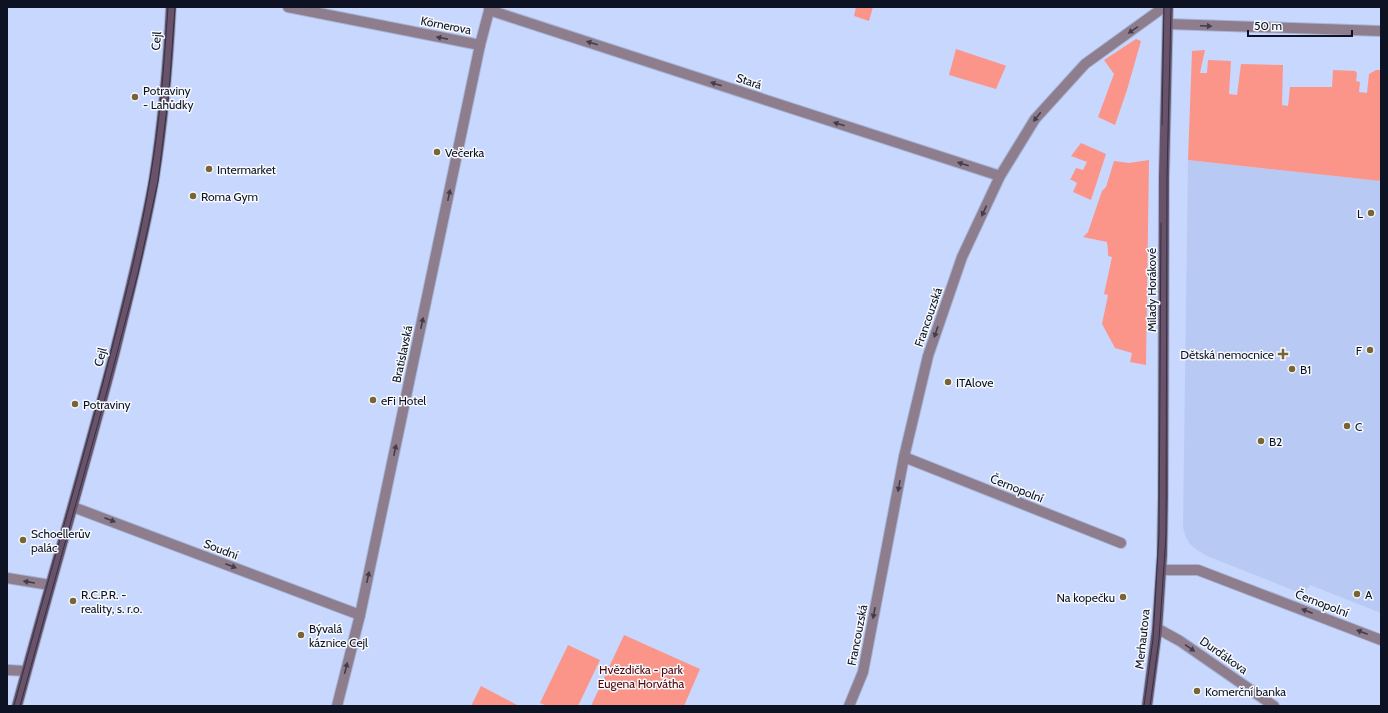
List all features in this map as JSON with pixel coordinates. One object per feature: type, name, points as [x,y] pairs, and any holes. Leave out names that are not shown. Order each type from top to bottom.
[{"type":"street","name":"Cejl","points":[[17,706],[73,506],[135,272],[154,180],[166,91],[171,7]]},
{"type":"street","name":"Körnerova","points":[[288,7],[480,45]]},
{"type":"street","name":"Francouzská","points":[[849,706],[863,672],[904,457],[928,356],[962,257],[1000,176],[1035,119],[1085,64],[1164,7]]},
{"type":"street","name":"Milady Horákové","points":[[1161,572],[1163,498],[1164,183],[1168,7]]},
{"type":"street","name":"Bratislavská","points":[[337,706],[360,615],[489,8]]},
{"type":"street","name":"Stará","points":[[489,8],[1000,176]]},
{"type":"street","points":[[1168,24],[1381,30]]},
{"type":"street","name":"Černopolní","points":[[904,457],[1121,544]]},
{"type":"street","name":"Soudní","points":[[73,506],[360,615]]},
{"type":"street","name":"Černopolní","points":[[1161,572],[1198,570],[1381,640]]},
{"type":"street","name":"Merhautova","points":[[1147,706],[1157,630],[1161,572]]},
{"type":"street","points":[[7,578],[50,585]]},
{"type":"street","name":"Durďákova","points":[[1157,630],[1180,641],[1274,706]]},
{"type":"street","points":[[7,670],[26,671]]},
{"type":"shaded area","name":"Dětská nemocnice","points":[[1188,160],[1381,181],[1381,613],[1310,585],[1307,590],[1300,593],[1207,556],[1189,543],[1185,535],[1183,527]]},
{"type":"green space","points":[[856,7],[873,7],[869,21],[854,16]]},
{"type":"green space","points":[[1136,39],[1141,41],[1115,125],[1098,117],[1114,74],[1104,60]]},
{"type":"green space","points":[[956,49],[1006,66],[996,89],[949,75]]},
{"type":"green space","points":[[1205,50],[1200,73],[1207,73],[1208,60],[1231,61],[1229,94],[1237,95],[1241,64],[1283,65],[1282,105],[1288,106],[1290,87],[1332,87],[1333,70],[1355,71],[1357,73],[1356,81],[1360,82],[1359,92],[1367,93],[1369,74],[1376,70],[1381,70],[1381,181],[1188,160],[1192,51]]},
{"type":"green space","points":[[1081,143],[1106,154],[1091,200],[1073,192],[1077,183],[1070,180],[1076,168],[1083,170],[1087,162],[1071,156]]},
{"type":"green space","points":[[1149,160],[1146,365],[1130,362],[1132,353],[1115,348],[1102,324],[1108,295],[1104,294],[1112,257],[1108,256],[1107,242],[1083,237],[1088,232],[1102,191],[1106,187],[1114,161],[1129,163]]},
{"type":"green space","name":"Hvězdička - park Eugena Horvátha","points":[[624,635],[700,669],[684,706],[591,706]]},
{"type":"green space","points":[[568,645],[600,660],[578,706],[547,706],[540,703]]},
{"type":"green space","points":[[481,686],[519,706],[471,706]]},
{"type":"tram line","points":[[14,706],[101,390],[138,242],[159,115],[168,7]]},
{"type":"tram line","points":[[20,706],[138,273],[158,181],[169,91],[175,7]]},
{"type":"tram line","points":[[1162,125],[1164,7]]},
{"type":"tram line","points":[[1150,706],[1159,639],[1166,535],[1167,175],[1171,7]]},
{"type":"tram line","points":[[1144,706],[1153,639],[1159,535],[1161,223]]},
{"type":"place","name":"Potraviny - Lahůdky","points":[[135,97]]},
{"type":"place","name":"Večerka","points":[[437,152]]},
{"type":"place","name":"Intermarket","points":[[209,169]]},
{"type":"place","name":"Roma Gym","points":[[193,196]]},
{"type":"place","name":"L","points":[[1371,213]]},
{"type":"place","name":"F","points":[[1370,350]]},
{"type":"place","name":"Dětská nemocnice","points":[[1283,354]]},
{"type":"place","name":"B1","points":[[1292,369]]},
{"type":"place","name":"ITAlove","points":[[948,382]]},
{"type":"place","name":"eFi Hotel","points":[[373,400]]},
{"type":"place","name":"Potraviny","points":[[75,404]]},
{"type":"place","name":"C","points":[[1347,426]]},
{"type":"place","name":"B2","points":[[1261,441]]},
{"type":"place","name":"Schoellerův palác","points":[[23,540]]},
{"type":"place","name":"A","points":[[1357,594]]},
{"type":"place","name":"Na kopečku","points":[[1123,597]]},
{"type":"place","name":"R.C.P.R. - reality, s. r.o.","points":[[73,601]]},
{"type":"place","name":"Bývalá káznice Cejl","points":[[301,635]]},
{"type":"place","name":"Komerční banka","points":[[1197,691]]}]
